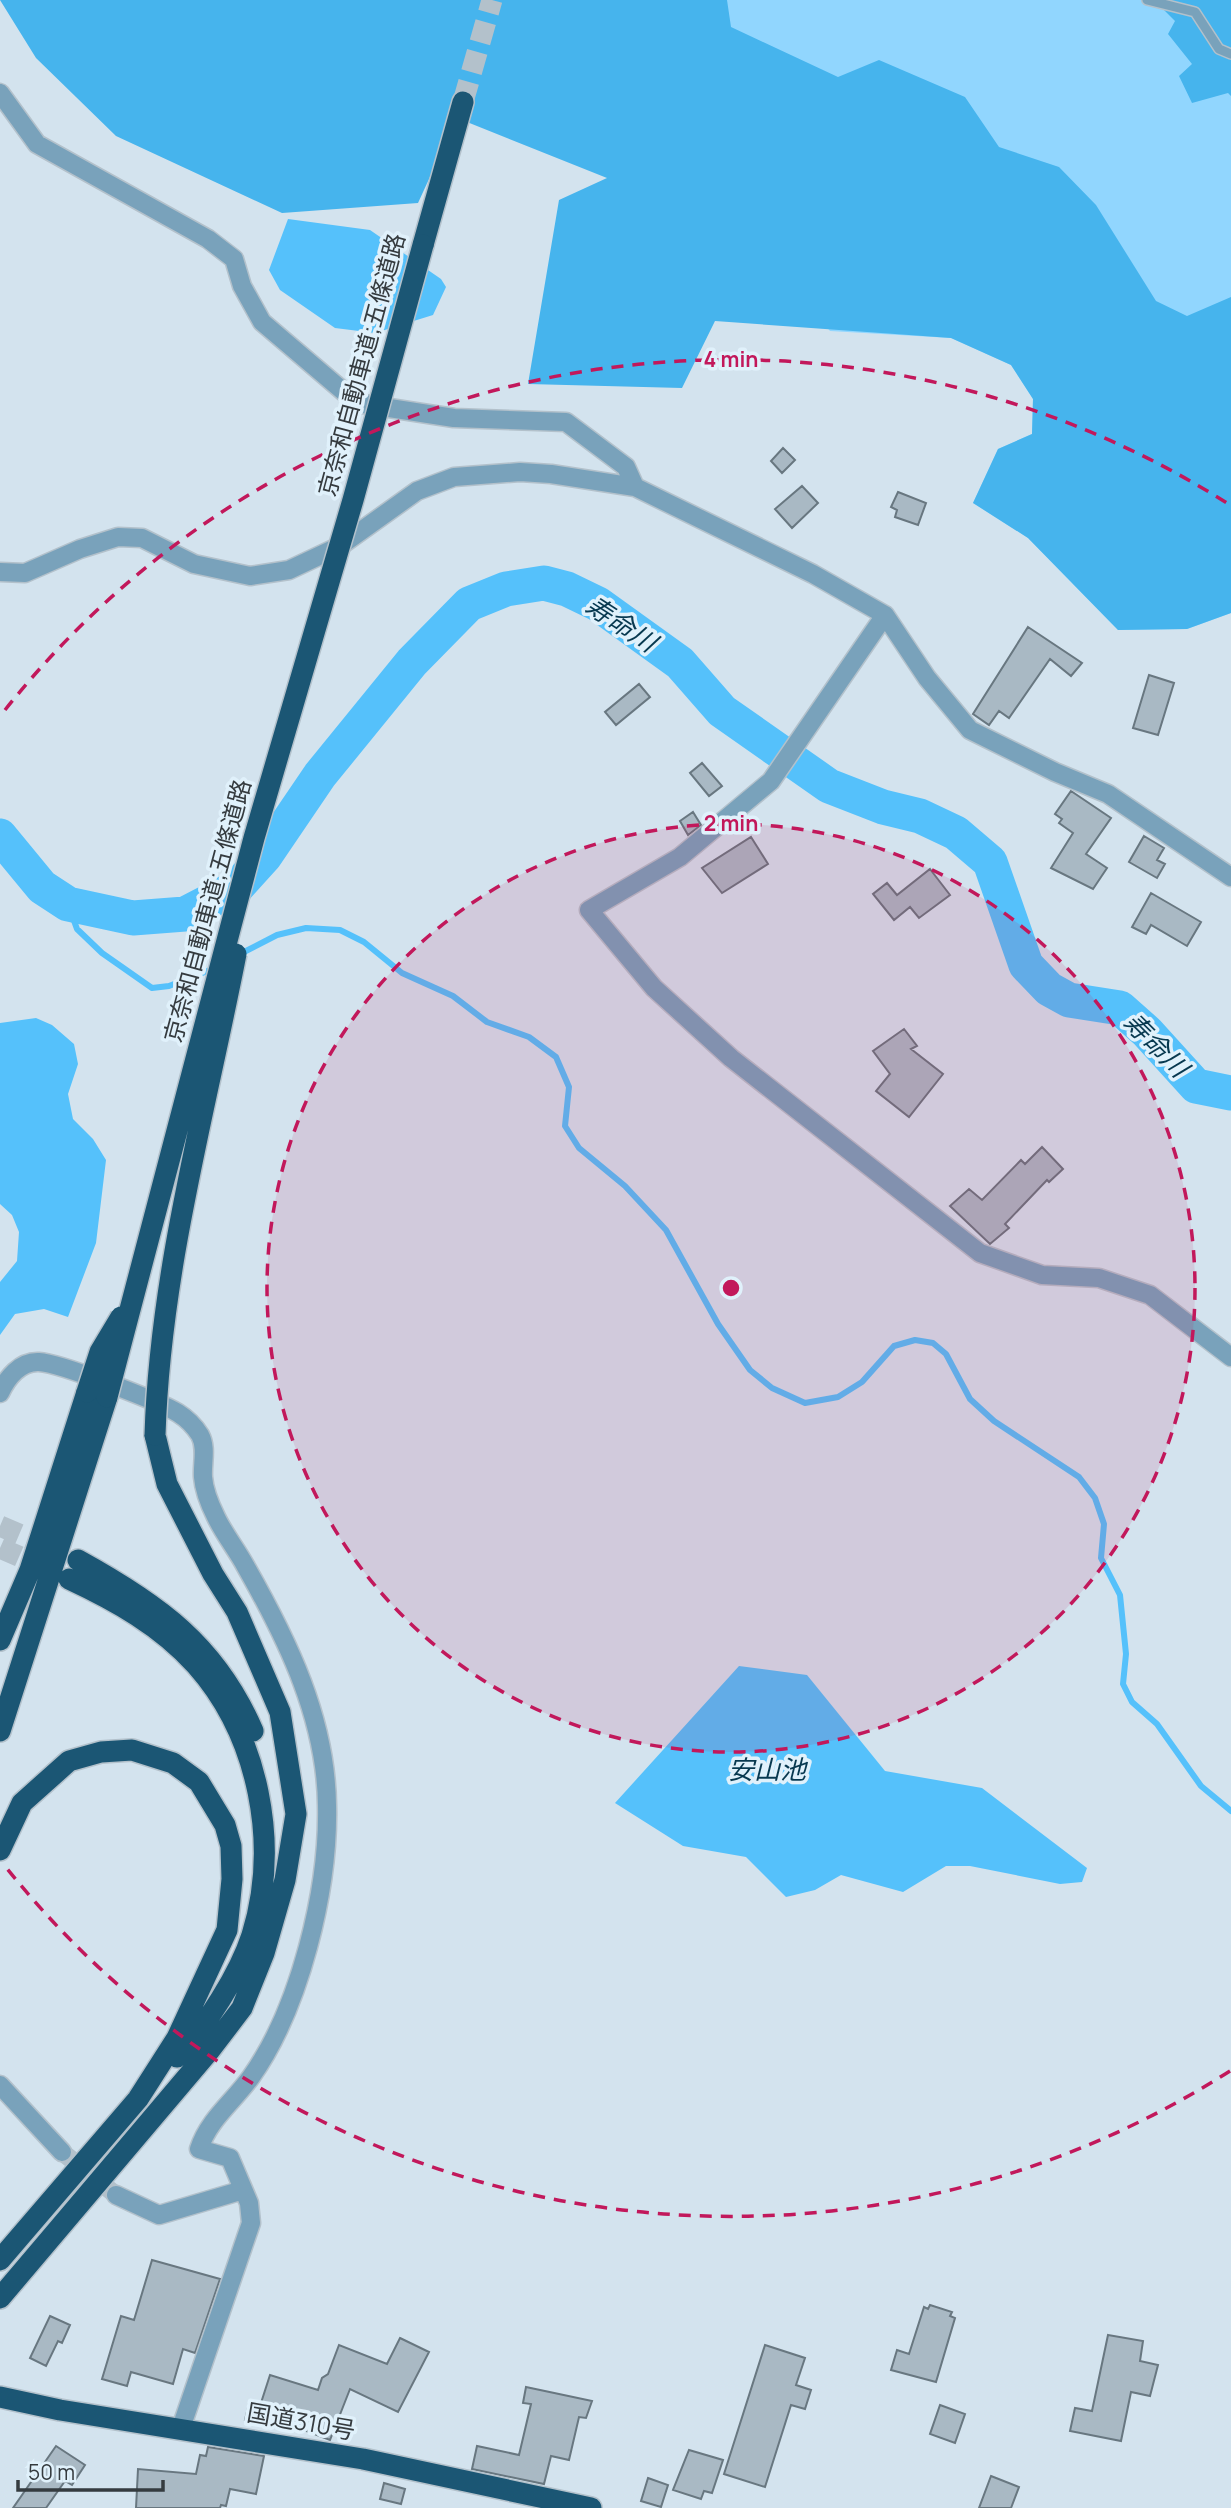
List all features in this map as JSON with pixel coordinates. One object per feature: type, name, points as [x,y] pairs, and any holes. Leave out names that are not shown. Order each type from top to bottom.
[{"type":"highway","name":"京奈和自動車道;五條道路","points":[[0,1731],[64,1538],[97,1394],[135,1293],[254,838],[353,500],[463,102]]},
{"type":"highway","points":[[0,2298],[210,2050],[242,2008],[264,1953],[285,1880],[296,1814],[280,1712],[237,1612],[208,1564],[167,1484],[155,1435],[160,1347],[242,925],[254,838]]},
{"type":"highway","points":[[0,1640],[30,1570],[97,1394]]},
{"type":"highway","points":[[0,2260],[138,2099],[182,2052],[220,2000],[252,1935],[261,1884],[263,1819],[253,1766],[230,1713],[196,1665],[159,1630],[74,1569],[124,1585],[166,1614],[205,1651],[237,1694],[257,1740],[274,1801],[285,1880]]},
{"type":"highway","points":[[0,1850],[22,1804],[44,1781],[69,1761],[101,1752],[132,1751],[151,1754],[173,1763],[199,1782],[214,1802],[231,1846],[232,1879],[228,1930],[177,2038],[138,2099]]},
{"type":"highway","name":"国道310号","points":[[0,2397],[60,2410],[363,2459],[591,2508]]},
{"type":"street","points":[[0,93],[37,144],[208,239],[234,259],[242,286],[262,322],[357,403],[454,418],[566,422],[626,467],[635,487]]},
{"type":"street","points":[[0,572],[25,573],[118,537],[142,538],[194,564],[250,576],[289,570],[340,546],[416,491],[454,477],[520,472],[635,487],[813,573],[885,615],[927,678],[970,730],[1055,772],[1108,794],[1231,877]]},
{"type":"street","points":[[885,615],[771,781],[680,857],[589,910],[654,988],[731,1058],[980,1253],[1042,1275],[1099,1278],[1150,1294],[1231,1357]]},
{"type":"street","points":[[0,1393],[5,1383],[21,1366],[37,1362],[63,1368],[172,1410],[187,1420],[204,1443],[203,1477],[217,1519],[260,1590],[312,1704],[321,1745],[328,1808],[317,1907],[302,1974],[251,2077],[205,2130],[199,2149],[230,2158],[249,2203],[251,2223],[181,2428]]},
{"type":"street","points":[[0,2085],[62,2152]]},
{"type":"street","points":[[116,2195],[159,2215],[243,2190]]},
{"type":"lane","points":[[1147,0],[1195,12],[1219,50],[1231,54]]},
{"type":"shaded area","points":[[0,0],[727,0],[731,27],[838,77],[879,60],[965,97],[999,147],[1059,167],[1096,205],[1156,301],[1187,316],[1231,297],[1231,613],[1187,629],[1118,630],[1028,538],[973,503],[998,449],[1032,434],[1033,399],[1011,365],[951,338],[715,321],[682,388],[528,384],[559,200],[607,178],[457,118],[418,203],[282,213],[116,136],[36,58]]},
{"type":"shaded area","points":[[465,0],[1231,0],[1231,613],[1187,629],[1118,630],[1028,538],[973,503],[998,449],[1032,434],[1033,399],[1011,365],[951,338],[830,331],[698,172]]},
{"type":"shaded area","points":[[1154,0],[1231,0],[1231,96],[1228,93],[1192,103],[1179,76],[1192,64],[1168,34],[1175,21]]},
{"type":"water","points":[[288,219],[370,230],[441,279],[446,287],[433,315],[375,333],[335,328],[280,290],[269,270]]},
{"type":"water","points":[[36,1018],[52,1025],[74,1044],[78,1064],[68,1094],[73,1119],[93,1139],[106,1160],[96,1243],[68,1317],[44,1309],[15,1314],[0,1335],[0,1282],[17,1261],[19,1232],[12,1215],[0,1204],[0,1023]]},
{"type":"water","name":"安山池","points":[[739,1666],[807,1675],[885,1771],[982,1788],[1087,1868],[1082,1882],[1060,1884],[970,1866],[946,1866],[903,1892],[841,1875],[815,1890],[786,1897],[746,1857],[683,1846],[615,1803]]},
{"type":"building","points":[[783,448],[795,460],[782,473],[771,461]]},
{"type":"building","points":[[802,486],[818,503],[792,528],[775,509]]},
{"type":"building","points":[[898,492],[926,503],[918,525],[895,517],[897,510],[891,507]]},
{"type":"building","points":[[1028,627],[1082,663],[1071,676],[1050,659],[1009,718],[999,711],[989,725],[973,714]]},
{"type":"building","points":[[1149,675],[1174,683],[1158,735],[1133,728]]},
{"type":"building","points":[[639,684],[650,697],[616,725],[605,712]]},
{"type":"building","points":[[702,763],[722,786],[709,796],[690,773]]},
{"type":"building","points":[[1071,791],[1111,818],[1086,854],[1107,868],[1093,889],[1051,868],[1073,833],[1059,823],[1062,819],[1055,814]]},
{"type":"building","points":[[693,812],[701,825],[688,835],[680,821]]},
{"type":"building","points":[[1144,836],[1164,848],[1157,860],[1165,864],[1157,878],[1129,862]]},
{"type":"building","points":[[751,837],[768,864],[722,893],[702,868]]},
{"type":"building","points":[[930,869],[950,895],[919,918],[910,907],[894,920],[873,894],[887,883],[897,895]]},
{"type":"building","points":[[1151,893],[1201,922],[1187,946],[1151,925],[1146,934],[1132,927]]},
{"type":"building","points":[[904,1029],[917,1046],[911,1049],[943,1074],[909,1117],[876,1091],[890,1074],[873,1051]]},
{"type":"building","points":[[1042,1147],[1063,1169],[1049,1182],[1047,1180],[1005,1224],[1009,1228],[990,1244],[950,1206],[969,1189],[982,1200],[1021,1160],[1025,1164]]},
{"type":"building","points":[[152,2260],[220,2279],[195,2353],[183,2349],[173,2384],[131,2372],[127,2386],[102,2379],[121,2316],[134,2320]]},
{"type":"building","points":[[930,2305],[952,2312],[950,2316],[955,2318],[936,2382],[891,2370],[897,2350],[909,2354],[924,2307],[928,2309]]},
{"type":"building","points":[[50,2316],[70,2325],[62,2343],[58,2341],[46,2366],[30,2358]]},
{"type":"building","points":[[1108,2335],[1143,2341],[1140,2361],[1158,2365],[1150,2396],[1131,2392],[1121,2441],[1070,2431],[1075,2408],[1092,2411]]},
{"type":"building","points":[[400,2338],[429,2352],[398,2412],[350,2389],[330,2440],[280,2421],[278,2428],[245,2420],[249,2403],[260,2406],[270,2375],[318,2390],[322,2378],[328,2374],[339,2345],[387,2364]]},
{"type":"building","points":[[765,2345],[805,2358],[796,2385],[811,2390],[805,2409],[791,2405],[765,2487],[724,2474]]},
{"type":"building","points":[[526,2387],[592,2401],[586,2418],[579,2417],[569,2460],[551,2456],[544,2484],[472,2469],[477,2446],[519,2455],[531,2404],[523,2403]]},
{"type":"building","points":[[940,2405],[965,2414],[955,2443],[930,2434]]},
{"type":"building","points":[[56,2446],[85,2465],[72,2485],[65,2481],[46,2508],[13,2508]]},
{"type":"building","points":[[208,2447],[264,2456],[256,2494],[230,2489],[226,2506],[221,2505],[220,2508],[136,2508],[138,2469],[196,2474],[200,2455],[206,2456]]},
{"type":"building","points":[[689,2450],[723,2460],[712,2493],[704,2491],[701,2499],[673,2490]]},
{"type":"building","points":[[991,2476],[1019,2487],[1011,2508],[979,2508]]},
{"type":"building","points":[[648,2478],[668,2485],[661,2507],[641,2501]]},
{"type":"building","points":[[384,2483],[405,2489],[401,2504],[380,2499]]},
{"type":"waterway","name":"寿命川","points":[[0,836],[42,887],[68,904],[133,918],[185,914],[237,887],[265,856],[320,775],[412,662],[469,604],[506,589],[544,583],[567,589],[598,604],[680,663],[722,711],[829,786],[883,807],[920,816],[956,833],[990,862],[1026,965],[1049,989],[1069,1000],[1120,1008],[1147,1032],[1196,1086],[1231,1093]]},
{"type":"waterway","points":[[68,904],[77,929],[102,953],[152,988],[169,986],[215,968]]},
{"type":"waterway","points":[[240,954],[277,935],[306,928],[340,930],[364,942],[402,973],[453,996],[487,1022],[529,1037],[556,1057],[569,1087],[565,1126],[579,1148],[625,1186],[666,1230],[718,1324],[750,1370],[772,1388],[805,1403],[838,1397],[862,1382],[894,1346],[915,1340],[933,1343],[946,1354],[970,1399],[994,1421],[1079,1477],[1095,1498],[1104,1524],[1101,1558],[1120,1595],[1126,1654],[1123,1684],[1132,1702],[1157,1724],[1201,1786],[1231,1811]]},
{"type":"tunnel","points":[[463,102],[492,0]]},
{"type":"tunnel","points":[[0,1526],[56,1550]]},
{"type":"tunnel","points":[[0,1548],[48,1569]]},
{"type":"tunnel","points":[[62,2152],[116,2195]]}]
